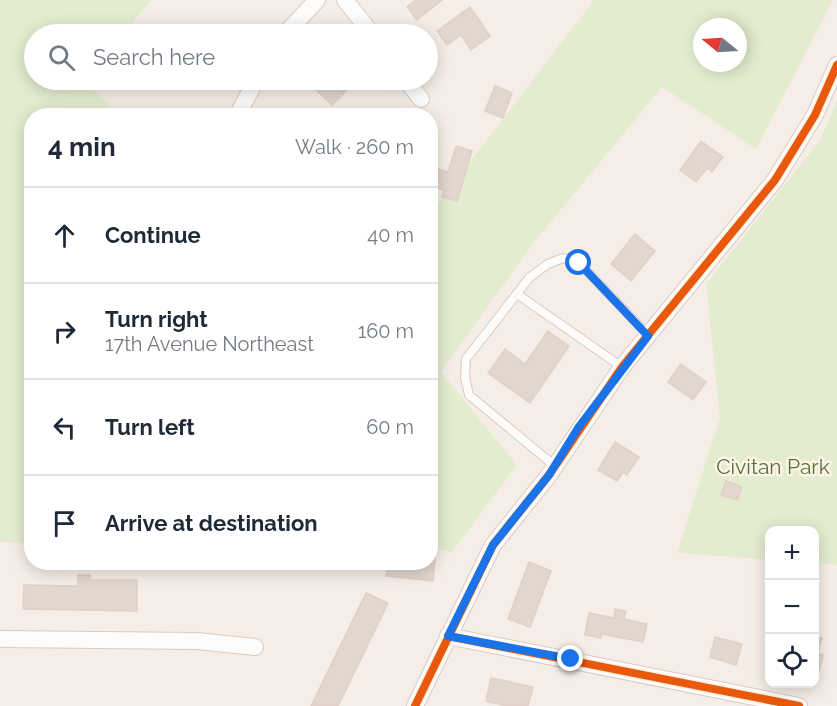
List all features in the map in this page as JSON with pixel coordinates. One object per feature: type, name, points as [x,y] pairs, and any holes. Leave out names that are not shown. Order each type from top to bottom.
[{"type":"street","points":[[294,24],[317,0]]},
{"type":"street","points":[[345,0],[364,24]]},
{"type":"street","points":[[415,706],[493,545],[555,466],[622,367],[775,180],[815,115],[837,65]]},
{"type":"street","points":[[241,108],[251,90]]},
{"type":"street","points":[[414,90],[421,99]]},
{"type":"street","points":[[448,636],[798,706]]},
{"type":"street","points":[[0,639],[197,641],[255,647]]},
{"type":"lane","points":[[555,466],[469,395],[465,378],[466,359],[530,277],[548,264],[563,258],[586,270],[648,336]]},
{"type":"lane","points":[[517,294],[622,367]]},
{"type":"green space","points":[[0,0],[151,0],[131,24],[24,24],[24,90],[94,90],[112,108],[24,108],[24,544],[0,542]]},
{"type":"green space","points":[[594,0],[833,0],[756,149],[662,87],[531,246],[441,372],[517,465],[452,552],[438,549],[438,204]]},
{"type":"green space","name":"Civitan Park","points":[[837,100],[837,565],[819,563],[819,526],[765,526],[765,560],[677,553],[720,418],[706,284],[821,139]]},
{"type":"building","points":[[416,0],[442,0],[417,20],[407,7]]},
{"type":"building","points":[[470,7],[490,36],[471,50],[461,35],[447,45],[438,30]]},
{"type":"building","points":[[495,86],[512,93],[503,118],[485,111]]},
{"type":"building","points":[[316,90],[347,90],[332,105]]},
{"type":"building","points":[[701,141],[723,157],[712,172],[707,168],[696,182],[680,170]]},
{"type":"building","points":[[456,146],[472,151],[457,201],[442,197],[444,190],[438,188],[438,169],[448,172]]},
{"type":"building","points":[[635,234],[655,251],[631,281],[611,264]]},
{"type":"building","points":[[548,331],[569,346],[530,403],[488,373],[505,349],[525,364]]},
{"type":"building","points":[[681,364],[706,382],[693,400],[668,382]]},
{"type":"building","points":[[615,442],[639,457],[627,475],[623,472],[617,481],[598,470]]},
{"type":"building","points":[[726,481],[742,487],[737,500],[721,495]]},
{"type":"building","points":[[529,562],[551,571],[530,627],[508,619]]},
{"type":"building","points":[[387,570],[434,570],[433,581],[386,576]]},
{"type":"building","points":[[78,575],[90,575],[90,580],[137,580],[137,611],[23,609],[24,585],[78,586]]},
{"type":"building","points":[[366,593],[388,603],[338,706],[311,706]]},
{"type":"building","points":[[615,609],[626,611],[624,619],[647,624],[643,642],[601,634],[601,638],[585,635],[589,613],[614,618]]},
{"type":"building","points":[[715,637],[742,644],[736,665],[710,657]]},
{"type":"building","points":[[819,653],[823,655],[819,671]]},
{"type":"building","points":[[491,678],[533,687],[528,706],[507,706],[486,701]]},
{"type":"cycle path","points":[[415,706],[493,545],[549,475],[622,367],[775,180],[815,115],[837,65]]},
{"type":"cycle path","points":[[448,636],[799,706]]},
{"type":"route","points":[[571,659],[448,636],[493,545],[519,509],[549,475],[578,428],[622,367],[648,336],[579,263]]}]
